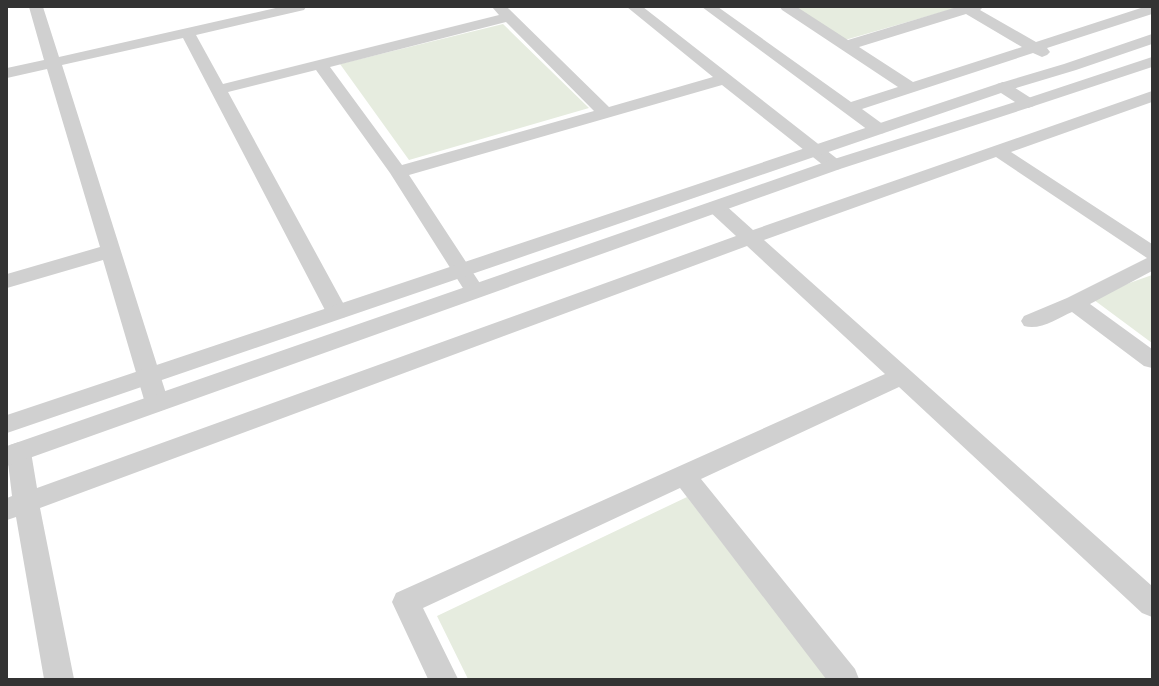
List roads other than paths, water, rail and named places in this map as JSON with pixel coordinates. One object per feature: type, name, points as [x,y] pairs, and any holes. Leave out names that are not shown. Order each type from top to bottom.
[{"type":"street","points":[[36,7],[157,403]]},
{"type":"street","points":[[7,73],[299,7]]},
{"type":"street","points":[[634,7],[834,165]]},
{"type":"street","points":[[709,7],[878,129]]},
{"type":"street","points":[[787,7],[911,88]]},
{"type":"street","points":[[846,46],[970,8],[1070,67]]},
{"type":"street","points":[[849,108],[1152,9]]},
{"type":"street","points":[[218,90],[320,64],[504,12],[606,112]]},
{"type":"street","points":[[187,32],[337,312]]},
{"type":"street","points":[[7,424],[815,150],[1152,39]]},
{"type":"street","points":[[59,679],[17,505],[13,454],[834,165],[1152,62]]},
{"type":"street","points":[[320,64],[398,172],[475,291]]},
{"type":"street","points":[[398,172],[724,79]]},
{"type":"street","points":[[1003,87],[1068,126]]},
{"type":"street","points":[[17,505],[750,238],[1068,126],[1148,102]]},
{"type":"street","points":[[998,150],[1152,253]]},
{"type":"street","points":[[716,207],[1152,604]]},
{"type":"street","points":[[7,281],[110,251]]},
{"type":"street","points":[[1032,322],[1152,263]]},
{"type":"street","points":[[1074,302],[1152,360]]},
{"type":"street","points":[[443,679],[406,602],[902,376]]},
{"type":"street","points":[[684,475],[844,679]]}]
